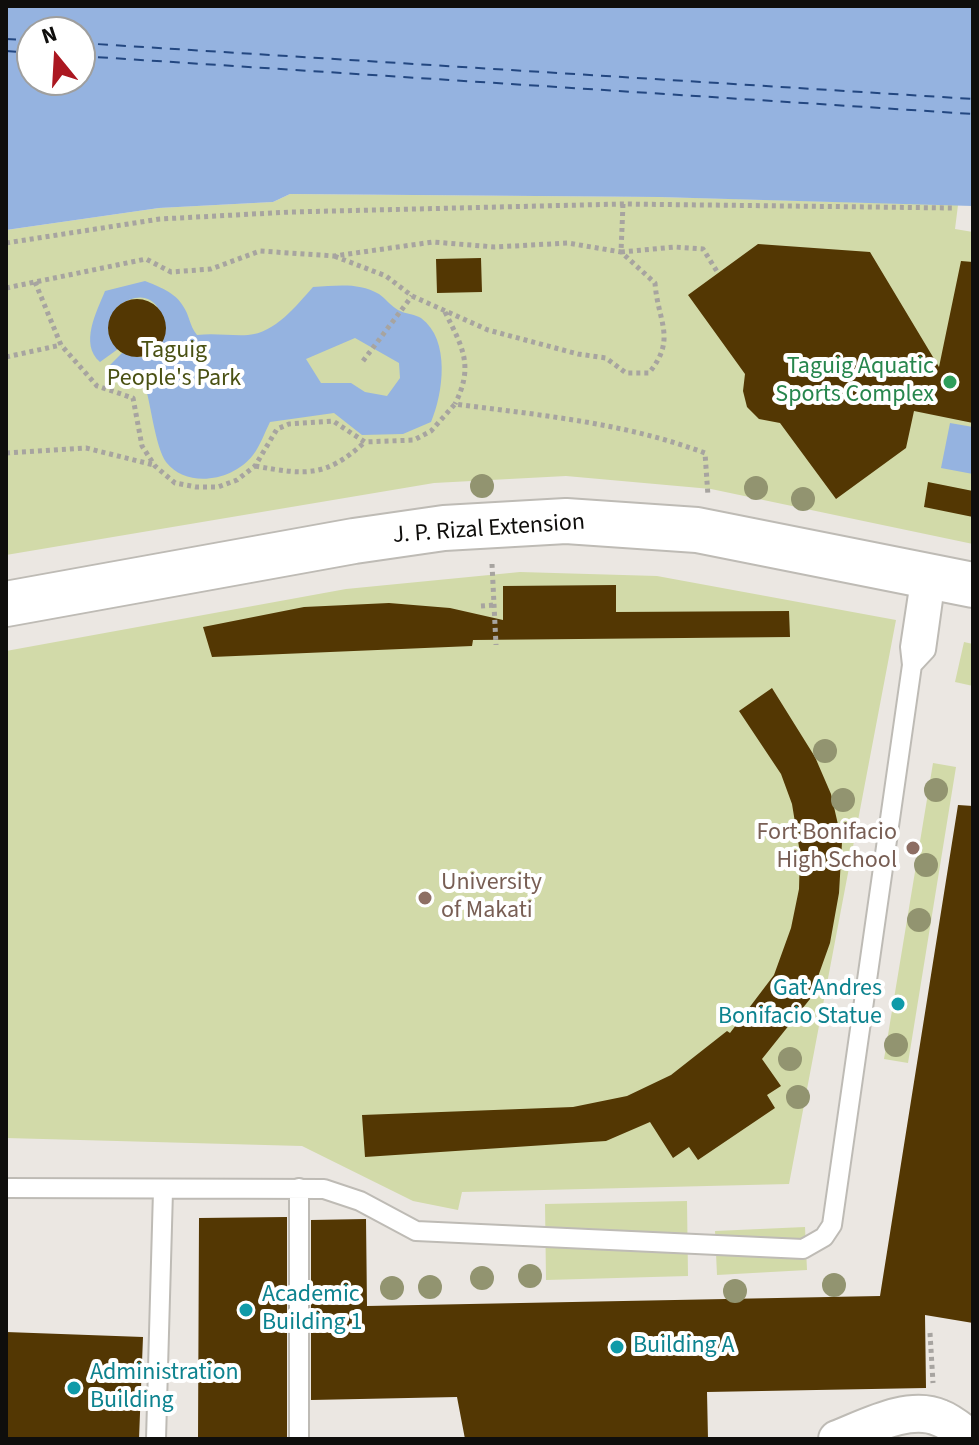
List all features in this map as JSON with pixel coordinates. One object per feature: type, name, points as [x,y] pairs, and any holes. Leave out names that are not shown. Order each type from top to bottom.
[{"type":"main road","name":"J. P. Rizal Extension","points":[[6,604],[354,541],[444,528],[566,521],[697,530],[943,579]]},
{"type":"street","points":[[837,1439],[892,1419],[920,1414],[935,1416],[972,1439]]},
{"type":"lane","points":[[6,1188],[163,1191],[324,1189],[360,1201],[416,1231],[803,1249],[824,1237],[832,1225],[912,665],[910,647],[943,579]]},
{"type":"lane","points":[[299,1188],[299,1439]]},
{"type":"lane","points":[[156,1439],[163,1191]]},
{"type":"path","points":[[621,252],[623,204]]},
{"type":"path","points":[[6,243],[160,219],[291,212],[623,204],[954,208]]},
{"type":"path","points":[[6,288],[146,259],[171,272],[211,269],[260,251],[334,256],[433,242],[495,247],[568,243],[621,252],[675,247],[703,249],[718,273]]},
{"type":"path","points":[[334,256],[386,276],[412,296],[488,330],[578,354],[606,358],[626,373],[649,373],[664,354],[665,335],[657,311],[655,283],[621,252]]},
{"type":"path","points":[[35,282],[61,345],[97,386],[133,398],[142,446],[155,466],[175,483],[218,487],[237,480],[255,466],[277,429],[289,424],[333,421],[365,442],[414,440],[431,431],[455,404],[467,381],[462,345],[444,310]]},
{"type":"path","points":[[363,361],[412,296]]},
{"type":"path","points":[[6,357],[61,345]]},
{"type":"path","points":[[455,404],[588,421],[663,437],[705,453],[708,498]]},
{"type":"path","points":[[255,466],[314,471],[339,465],[365,442]]},
{"type":"path","points":[[6,453],[86,448],[155,466]]},
{"type":"path","points":[[492,564],[496,645]]},
{"type":"path","points":[[481,606],[494,605]]},
{"type":"path","points":[[930,1333],[935,1416]]},
{"type":"green space","name":"Taguig People's Park","points":[[290,194],[658,197],[958,205],[955,229],[973,232],[973,544],[711,489],[566,476],[434,483],[6,555],[6,230],[159,208],[273,202]]},
{"type":"green space","name":"University of Makati","points":[[520,572],[657,576],[896,620],[789,1184],[462,1192],[458,1210],[413,1201],[302,1146],[6,1138],[6,651],[346,589]]},
{"type":"green space","points":[[964,642],[973,644],[973,686],[955,682]]},
{"type":"green space","points":[[933,763],[956,767],[908,1063],[884,1059]]},
{"type":"green space","points":[[687,1201],[688,1276],[546,1280],[545,1204]]},
{"type":"green space","points":[[805,1227],[807,1270],[717,1275],[715,1231]]},
{"type":"water","points":[[6,6],[973,6],[973,206],[658,197],[290,194],[273,202],[159,208],[6,230]]},
{"type":"water","points":[[145,281],[166,290],[180,301],[197,335],[242,335],[258,333],[276,324],[313,287],[347,286],[371,290],[398,310],[421,318],[437,340],[441,353],[441,383],[431,422],[403,434],[362,435],[334,413],[270,422],[253,455],[234,471],[210,478],[186,476],[175,471],[162,456],[146,389],[135,383],[124,383],[106,369],[123,352],[142,357],[155,352],[162,340],[164,325],[160,311],[150,300],[136,298],[117,307],[108,329],[118,349],[100,362],[94,355],[90,337],[105,291]],"holes":[[[355,338],[399,363],[400,378],[387,396],[365,392],[351,383],[321,383],[306,359]]]},
{"type":"water","points":[[950,423],[973,427],[973,474],[941,468]]},
{"type":"building","points":[[758,244],[870,252],[939,367],[961,261],[973,262],[973,423],[914,411],[906,448],[836,499],[780,423],[759,419],[747,407],[743,391],[745,374],[688,295]]},
{"type":"building","points":[[481,258],[482,292],[437,293],[436,259]]},
{"type":"building","points":[[137,299],[157,308],[166,328],[157,348],[137,357],[117,348],[108,328],[117,308]]},
{"type":"building","points":[[928,482],[973,491],[973,517],[924,507]]},
{"type":"building","points":[[616,585],[616,612],[789,611],[790,637],[473,640],[472,646],[212,657],[203,627],[304,607],[389,603],[450,608],[503,620],[503,586]]},
{"type":"building","points":[[772,688],[815,757],[831,794],[842,842],[839,893],[830,943],[810,999],[762,1059],[781,1086],[767,1095],[775,1108],[698,1160],[689,1147],[673,1158],[650,1122],[606,1141],[365,1157],[362,1115],[573,1107],[627,1096],[671,1075],[727,1031],[730,1033],[774,975],[791,928],[799,889],[800,853],[792,804],[781,774],[739,711]]},
{"type":"building","name":"Building A","points":[[958,805],[973,806],[973,1323],[925,1315],[926,1388],[707,1392],[708,1439],[465,1439],[457,1397],[311,1400],[311,1220],[366,1219],[367,1306],[880,1296]]},
{"type":"building","name":"Academic Building 1","points":[[287,1217],[287,1439],[198,1439],[199,1218]]},
{"type":"building","name":"Administration Building","points":[[6,1332],[143,1337],[139,1439],[6,1439]]},
{"type":"ferry route","points":[[6,39],[16,39]]},
{"type":"ferry route","points":[[96,44],[973,99]]},
{"type":"ferry route","points":[[6,51],[16,52]]},
{"type":"ferry route","points":[[96,57],[973,114]]},
{"type":"place","name":"Taguig Aquatic Sports Complex","points":[[950,382]]},
{"type":"place","name":"Fort Bonifacio High School","points":[[913,848]]},
{"type":"place","name":"University of Makati","points":[[425,898]]},
{"type":"place","name":"Gat Andres Bonifacio Statue","points":[[898,1004]]},
{"type":"place","name":"Academic Building 1","points":[[246,1310]]},
{"type":"place","name":"Building A","points":[[617,1347]]},
{"type":"place","name":"Administration Building","points":[[74,1388]]}]
